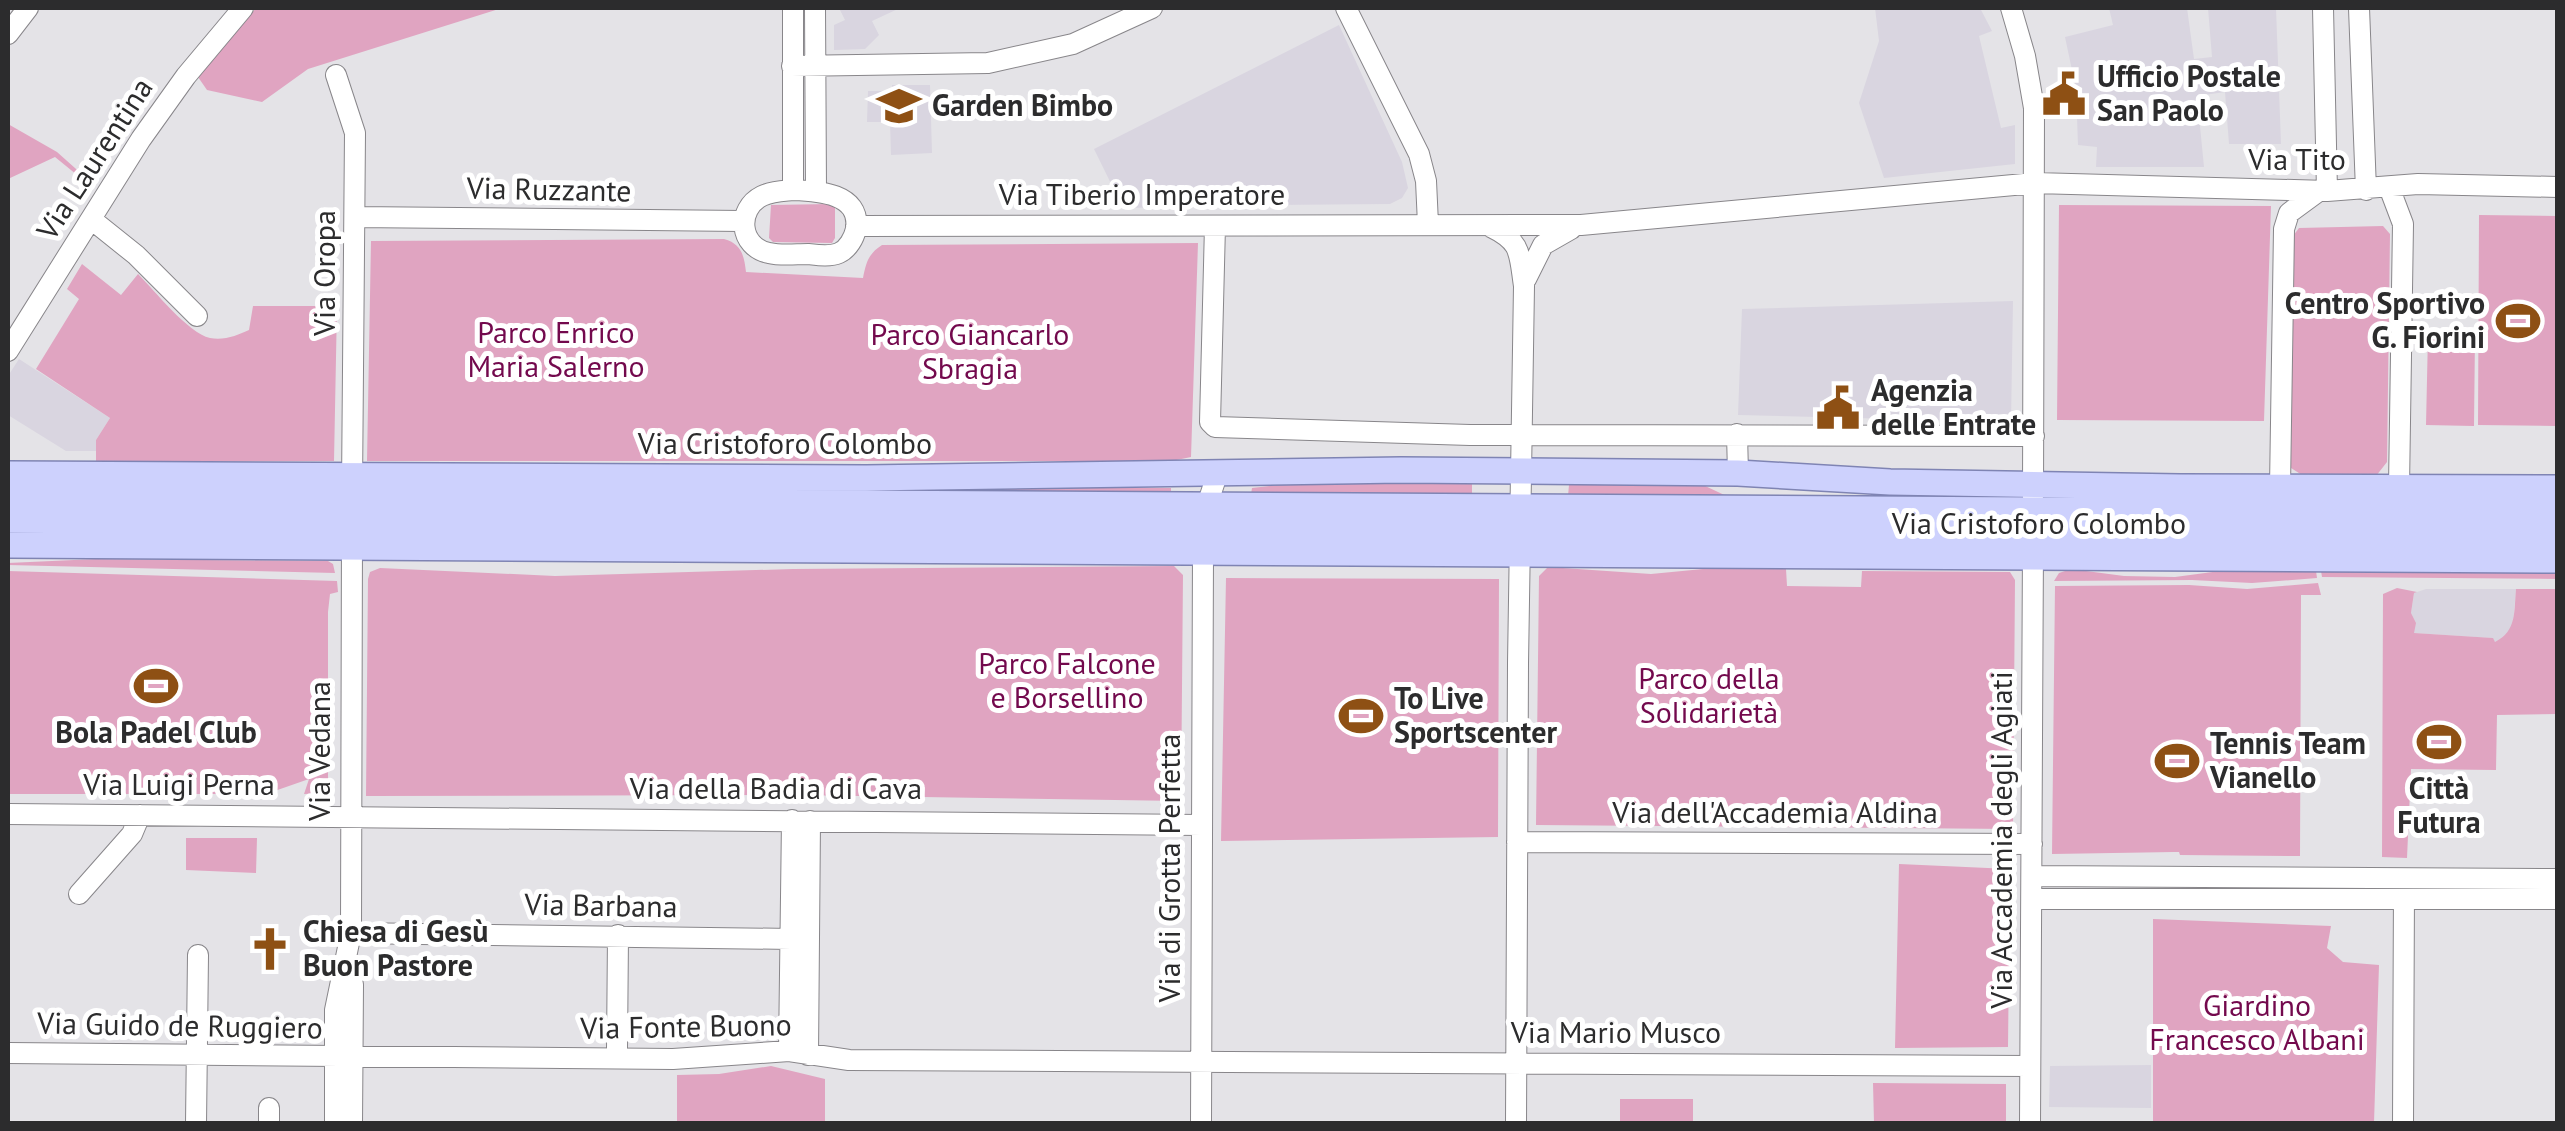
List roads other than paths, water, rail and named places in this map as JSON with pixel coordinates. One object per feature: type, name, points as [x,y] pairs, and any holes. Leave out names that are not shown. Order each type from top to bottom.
[{"type":"main road","name":"Via Cristoforo Colombo","points":[[8,545],[235,548],[352,511],[552,476],[1738,472],[1890,482],[2558,488]]},
{"type":"main road","points":[[50,545],[106,510],[59,473]]},
{"type":"main road","points":[[1701,473],[1763,508]]},
{"type":"main road","name":"Via Cristoforo Colombo","points":[[8,474],[236,476],[352,511],[542,547],[1249,528],[1521,530],[1677,554],[1860,556],[2033,534],[2228,522],[2388,523],[2558,513]]},
{"type":"main road","points":[[235,548],[188,510],[236,476]]},
{"type":"main road","points":[[552,476],[596,501]]},
{"type":"main road","points":[[1825,508],[1890,482]]},
{"type":"main road","points":[[2169,558],[2228,522],[2180,487]]},
{"type":"main road","points":[[2388,523],[2452,487]]},
{"type":"main road","name":"Via Cristoforo Colombo","points":[[8,498],[106,510]]},
{"type":"main road","name":"Via Cristoforo Colombo","points":[[352,511],[596,501],[1205,528],[1299,553],[1763,508],[1825,508],[2033,534],[2169,558],[2558,560]]},
{"type":"main road","name":"Via Cristoforo Colombo","points":[[8,520],[106,510],[352,511],[611,524],[2033,534]]},
{"type":"main road","name":"Via Cristoforo Colombo","points":[[2388,523],[2558,536]]},
{"type":"main road","points":[[2388,523],[2449,559]]},
{"type":"main road","points":[[542,547],[611,524]]},
{"type":"main road","points":[[1249,528],[1299,553]]},
{"type":"main road","points":[[1677,554],[1735,530]]},
{"type":"main road","points":[[1804,530],[1860,556]]},
{"type":"street","points":[[8,34],[28,8]]},
{"type":"street","points":[[793,8],[793,190]]},
{"type":"street","points":[[815,8],[816,191]]},
{"type":"street","points":[[792,66],[956,66],[1021,58],[1073,44],[1152,8]]},
{"type":"street","points":[[1346,8],[1418,154],[1426,181],[1428,224]]},
{"type":"street","name":"Via Accademia degli Agiati","points":[[2011,8],[2034,108],[2036,183],[2030,1124]]},
{"type":"street","points":[[2280,487],[2284,229],[2289,213],[2323,191],[2323,8]]},
{"type":"street","points":[[2360,8],[2366,190]]},
{"type":"street","name":"Via Laurentina","points":[[8,351],[171,96],[240,9]]},
{"type":"street","name":"Via Oropa","points":[[336,74],[355,133],[352,511]]},
{"type":"street","points":[[1489,226],[1580,226],[2036,183]]},
{"type":"street","name":"Via Tito","points":[[2036,183],[2323,191],[2418,184],[2558,187]]},
{"type":"street","points":[[2389,188],[2404,224],[2398,488]]},
{"type":"street","points":[[793,190],[816,191],[847,202],[854,212],[852,242],[838,254],[769,253],[754,246],[746,236],[742,221],[760,196],[793,190]]},
{"type":"street","name":"Via Ruzzante","points":[[355,217],[742,221]]},
{"type":"street","points":[[91,219],[136,255],[197,316]]},
{"type":"street","name":"Via Tiberio Imperatore","points":[[856,226],[1489,226]]},
{"type":"street","points":[[1216,226],[1210,422],[1215,427],[1521,434],[2034,436]]},
{"type":"street","points":[[1489,226],[1514,240],[1524,286],[1516,1124]]},
{"type":"street","points":[[1524,286],[1543,245],[1580,226]]},
{"type":"street","points":[[1736,434],[1738,472]]},
{"type":"street","points":[[1205,528],[1218,472]]},
{"type":"street","name":"Via Vedana","points":[[343,1058],[336,1001],[351,933],[352,511]]},
{"type":"street","name":"Via di Grotta Perfetta","points":[[1200,1124],[1205,528]]},
{"type":"street","name":"Via Luigi Perna","points":[[8,814],[350,815]]},
{"type":"street","points":[[79,894],[132,834],[140,815]]},
{"type":"street","name":"Via della Badia di Cava","points":[[350,815],[1201,825]]},
{"type":"street","points":[[798,1053],[801,821]]},
{"type":"street","name":"Via dell'Accademia Aldina","points":[[1517,842],[2032,844]]},
{"type":"street","points":[[799,1026],[791,939],[800,847]]},
{"type":"street","points":[[2032,876],[2558,899]]},
{"type":"street","points":[[2404,890],[2558,879]]},
{"type":"street","points":[[2032,899],[2278,889]]},
{"type":"street","points":[[2402,1124],[2404,890]]},
{"type":"street","name":"Via Barbana","points":[[351,933],[791,939]]},
{"type":"street","points":[[616,1049],[618,936]]},
{"type":"street","points":[[196,1124],[198,955]]},
{"type":"street","name":"Via Guido de Ruggiero","points":[[8,1053],[343,1058]]},
{"type":"street","name":"Via Fonte Buono","points":[[343,1058],[672,1059],[798,1053],[848,1060],[1200,1062]]},
{"type":"street","points":[[335,1124],[343,1058]]},
{"type":"street","points":[[343,1058],[352,1124]]},
{"type":"street","name":"Via Mario Musco","points":[[1200,1062],[2030,1066]]},
{"type":"place","name":"Ufficio Postale San Paolo","points":[[2064,94]]},
{"type":"place","name":"Garden Bimbo","points":[[899,106]]},
{"type":"place","name":"Centro Sportivo G. Fiorini","points":[[2518,321]]},
{"type":"place","name":"Agenzia delle Entrate","points":[[1838,408]]},
{"type":"place","name":"Bola Padel Club","points":[[156,686]]},
{"type":"place","name":"To Live Sportscenter","points":[[1361,716]]},
{"type":"place","name":"Città Futura","points":[[2439,742]]},
{"type":"place","name":"Tennis Team Vianello","points":[[2177,761]]},
{"type":"place","name":"Chiesa di Gesù Buon Pastore","points":[[270,949]]},
{"type":"park label","name":"Parco Enrico Maria Salerno","points":[[556,350]]},
{"type":"park label","name":"Parco Giancarlo Sbragia","points":[[970,352]]},
{"type":"park label","name":"Parco Falcone e Borsellino","points":[[1067,681]]},
{"type":"park label","name":"Parco della Solidarietà","points":[[1709,696]]},
{"type":"park label","name":"Giardino Francesco Albani","points":[[2257,1023]]}]
